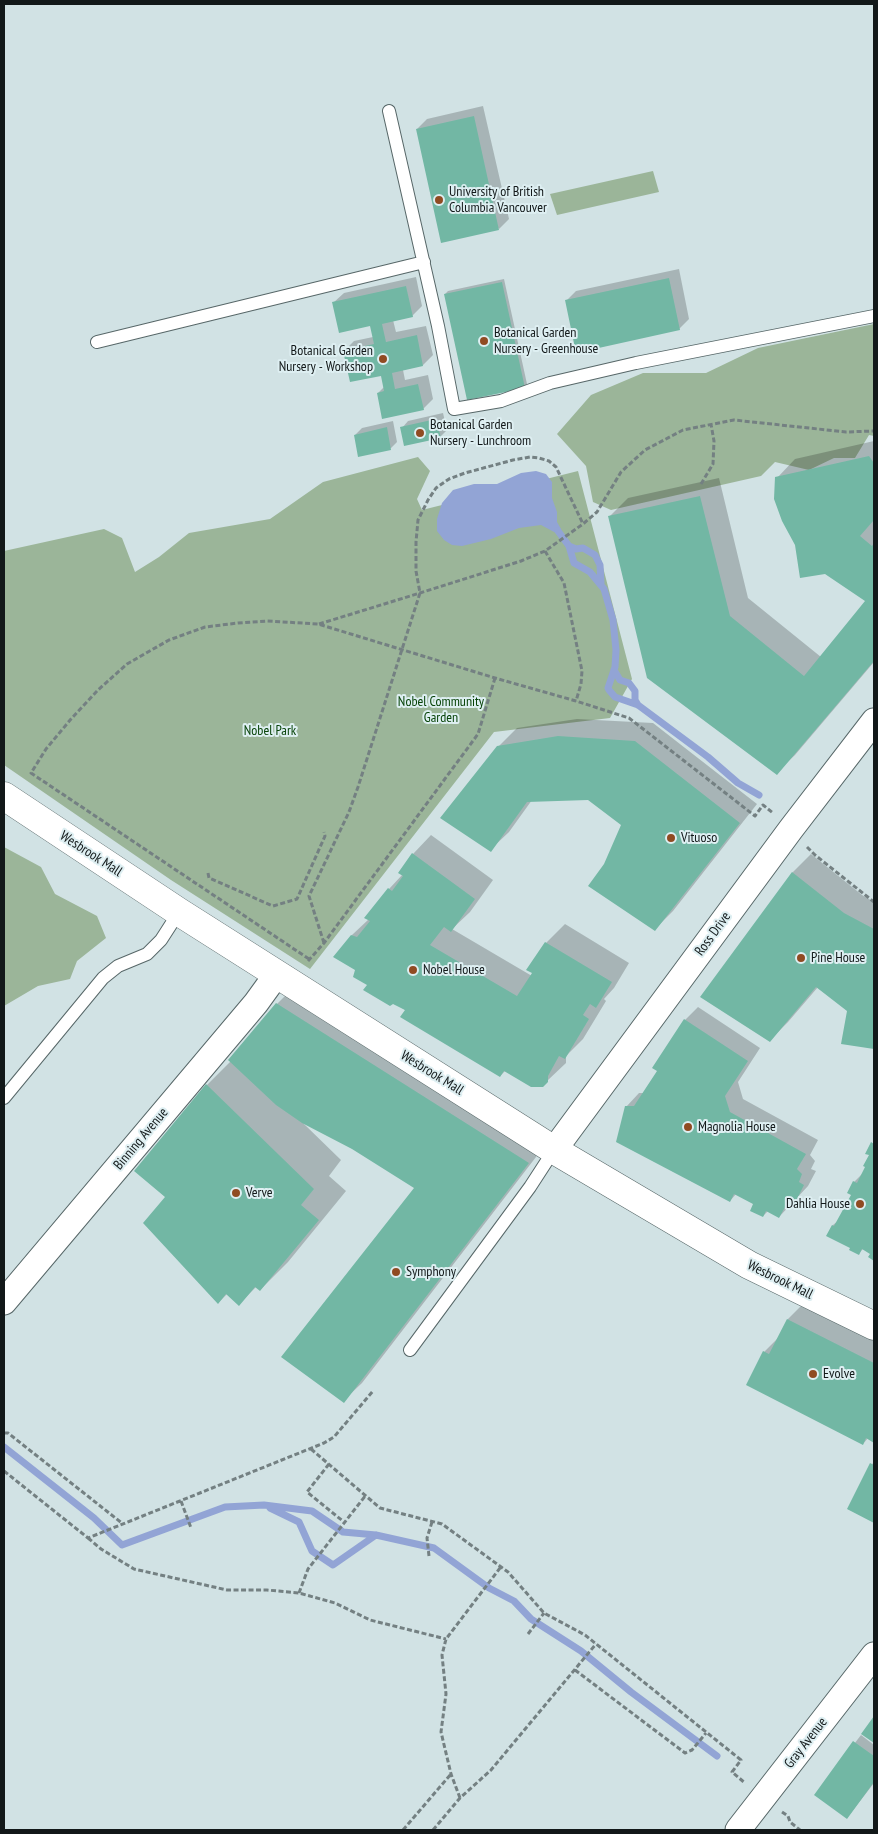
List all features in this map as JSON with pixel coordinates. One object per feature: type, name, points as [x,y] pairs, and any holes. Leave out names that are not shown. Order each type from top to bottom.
[{"type":"street","name":"Ross Drive","points":[[554,1150],[791,829],[874,721]]},
{"type":"street","name":"Wesbrook Mall","points":[[4,796],[179,912],[554,1150],[749,1265],[874,1326]]},
{"type":"street","name":"Binning Avenue","points":[[4,1302],[250,1010],[285,979]]},
{"type":"street","name":"Gray Avenue","points":[[738,1830],[874,1655]]},
{"type":"lane","points":[[389,111],[438,326],[454,409],[501,400],[550,383],[636,363],[874,316]]},
{"type":"lane","points":[[97,342],[424,262]]},
{"type":"lane","points":[[4,1098],[103,978],[118,966],[147,954],[160,940],[179,912]]},
{"type":"lane","points":[[410,1350],[530,1186],[554,1150]]},
{"type":"path","points":[[318,624],[521,561],[545,551],[597,512],[621,472],[645,450],[683,430],[734,420],[846,432],[874,431]]},
{"type":"path","points":[[701,484],[713,464],[714,441],[711,424]]},
{"type":"path","points":[[324,943],[308,896],[358,787],[420,593],[416,572],[416,542],[418,520],[428,500],[436,488],[449,479],[490,465],[513,460],[530,457],[544,459],[556,467],[583,524]]},
{"type":"path","points":[[545,551],[564,584],[566,593],[582,671],[581,684],[576,701]]},
{"type":"path","points":[[309,960],[31,773],[46,749],[98,690],[127,664],[169,640],[205,627],[238,623],[268,621],[318,624],[628,718],[755,816],[763,805],[791,829],[815,856],[874,902]]},
{"type":"path","points":[[285,979],[309,960],[324,943],[478,734],[495,678]]},
{"type":"path","points":[[297,899],[326,836],[324,832]]},
{"type":"path","points":[[208,873],[210,878],[273,906],[308,896]]},
{"type":"path","points":[[88,1538],[311,1449],[334,1438],[372,1391]]},
{"type":"path","points":[[4,1433],[8,1433],[123,1524]]},
{"type":"path","points":[[311,1449],[380,1508],[442,1524],[508,1572],[544,1612],[585,1635],[741,1760],[732,1772],[763,1798]]},
{"type":"path","points":[[329,1464],[307,1492],[344,1523]]},
{"type":"path","points":[[4,1470],[88,1538],[100,1550],[134,1569],[227,1590],[267,1590],[299,1593],[334,1603],[370,1620],[446,1639]]},
{"type":"path","points":[[299,1593],[308,1569],[366,1495]]},
{"type":"path","points":[[181,1501],[191,1528]]},
{"type":"path","points":[[428,1556],[427,1538],[432,1522]]},
{"type":"path","points":[[460,1798],[451,1774],[441,1732],[446,1694],[442,1656],[446,1639],[500,1568]]},
{"type":"path","points":[[528,1634],[544,1612]]},
{"type":"path","points":[[433,1830],[460,1798],[491,1770],[596,1644]]},
{"type":"path","points":[[576,1670],[685,1753],[692,1750],[706,1733]]},
{"type":"path","points":[[402,1830],[451,1774]]},
{"type":"green space","points":[[653,171],[659,192],[557,215],[550,194]]},
{"type":"green space","points":[[874,324],[874,436],[869,435],[855,458],[834,458],[809,470],[775,462],[761,476],[611,510],[593,502],[586,466],[557,434],[591,395],[643,373],[706,373],[758,348]]},
{"type":"green space","name":"Nobel Park","points":[[418,457],[430,471],[417,499],[422,510],[578,471],[632,679],[610,718],[494,732],[310,969],[171,880],[4,765],[4,551],[104,529],[122,538],[135,572],[159,557],[189,533],[270,519],[323,482]]},
{"type":"green space","points":[[4,847],[41,867],[55,894],[97,916],[106,938],[77,961],[70,979],[38,986],[4,1006]]},
{"type":"water","points":[[536,471],[546,474],[552,482],[552,498],[557,512],[557,522],[561,529],[556,533],[541,525],[519,528],[491,539],[462,546],[452,545],[444,540],[437,531],[437,519],[442,503],[453,490],[474,484],[497,484],[521,473]]},
{"type":"building","points":[[474,116],[499,230],[441,243],[416,129]]},
{"type":"building","points":[[669,278],[680,330],[576,353],[565,300]]},
{"type":"building","name":"Botanical Garden Nursery - Greenhouse","points":[[502,282],[525,388],[467,400],[444,294]]},
{"type":"building","name":"Botanical Garden Nursery - Workshop","points":[[406,286],[413,317],[382,324],[386,342],[417,335],[423,366],[392,373],[395,389],[418,384],[424,410],[382,419],[377,393],[384,391],[381,376],[350,382],[343,351],[374,344],[370,326],[339,333],[332,302]]},
{"type":"building","name":"Botanical Garden Nursery - Lunchroom","points":[[436,419],[441,438],[404,446],[400,427]]},
{"type":"building","points":[[387,427],[391,450],[358,457],[354,435]]},
{"type":"building","points":[[869,456],[874,463],[874,520],[860,536],[872,546],[874,543],[874,661],[777,775],[647,678],[608,516],[700,496],[730,616],[804,676],[865,601],[825,574],[800,578],[795,545],[782,521],[774,499],[775,477]]},
{"type":"building","name":"Vituoso","points":[[558,736],[635,741],[740,823],[655,931],[588,886],[604,864],[621,825],[588,800],[527,802],[491,852],[440,818],[497,746]]},
{"type":"building","name":"Nobel House","points":[[412,853],[475,899],[451,932],[444,927],[430,945],[517,996],[532,973],[526,970],[545,942],[612,982],[596,1008],[590,1004],[583,1015],[589,1019],[565,1059],[559,1056],[548,1076],[548,1082],[543,1087],[531,1087],[504,1071],[500,1077],[400,1017],[405,1010],[393,1004],[390,1006],[363,990],[367,985],[353,977],[355,970],[333,957],[351,935],[357,937],[370,921],[364,918],[388,888],[392,891],[403,876],[398,873]]},
{"type":"building","name":"Pine House","points":[[792,872],[844,913],[874,929],[874,1049],[841,1044],[847,1011],[816,987],[770,1042],[700,997]]},
{"type":"building","name":"Symphony","points":[[276,1003],[529,1163],[344,1403],[281,1357],[414,1188],[352,1149],[302,1123],[276,1105],[228,1060]]},
{"type":"building","name":"Magnolia House","points":[[684,1019],[748,1061],[725,1096],[730,1112],[806,1154],[797,1169],[802,1174],[799,1182],[804,1185],[796,1201],[790,1198],[779,1218],[766,1211],[763,1217],[750,1211],[753,1204],[734,1194],[730,1202],[616,1142],[625,1106],[634,1106],[657,1071],[652,1068]]},
{"type":"building","name":"Verve","points":[[206,1084],[314,1189],[301,1205],[319,1220],[260,1291],[255,1287],[239,1306],[226,1294],[218,1304],[143,1223],[165,1197],[134,1171]]},
{"type":"building","name":"Dahlia House","points":[[871,1142],[874,1144],[874,1261],[868,1257],[870,1254],[862,1249],[859,1255],[849,1250],[850,1248],[826,1236],[832,1225],[834,1226],[851,1195],[847,1193],[853,1181],[857,1183],[865,1167],[863,1166],[869,1155],[865,1154]]},
{"type":"building","name":"Evolve","points":[[787,1319],[874,1363],[874,1443],[866,1438],[863,1445],[746,1385],[763,1351],[769,1354]]},
{"type":"building","points":[[870,1463],[874,1465],[874,1523],[847,1509]]},
{"type":"building","points":[[874,1716],[874,1743],[861,1734]]},
{"type":"building","points":[[853,1741],[874,1756],[874,1782],[847,1819],[814,1795]]},
{"type":"waterway","points":[[558,531],[569,546],[574,563],[590,572],[604,589],[613,620],[616,650],[615,667],[609,690],[615,697],[638,705],[708,757],[738,783],[759,795]]},
{"type":"waterway","points":[[569,546],[576,549],[583,548],[595,555],[600,565],[601,583]]},
{"type":"waterway","points":[[614,670],[620,680],[629,683],[635,691],[635,700],[638,705]]},
{"type":"waterway","points":[[4,1447],[94,1518],[122,1545],[225,1507],[264,1505],[312,1511],[343,1532],[376,1535],[434,1548],[489,1588],[514,1601],[531,1619],[581,1651],[631,1692],[717,1756]]},
{"type":"waterway","points":[[270,1508],[299,1522],[312,1551],[333,1565],[376,1535]]},
{"type":"place","name":"University of British Columbia Vancouver","points":[[439,200]]},
{"type":"place","name":"Botanical Garden Nursery - Greenhouse","points":[[484,341]]},
{"type":"place","name":"Botanical Garden Nursery - Workshop","points":[[383,359]]},
{"type":"place","name":"Botanical Garden Nursery - Lunchroom","points":[[420,433]]},
{"type":"place","name":"Vituoso","points":[[671,838]]},
{"type":"place","name":"Pine House","points":[[801,958]]},
{"type":"place","name":"Nobel House","points":[[413,970]]},
{"type":"place","name":"Magnolia House","points":[[688,1127]]},
{"type":"place","name":"Verve","points":[[236,1193]]},
{"type":"place","name":"Dahlia House","points":[[860,1204]]},
{"type":"place","name":"Symphony","points":[[396,1272]]},
{"type":"place","name":"Evolve","points":[[813,1374]]},
{"type":"park label","name":"Nobel Community Garden","points":[[441,710]]}]
